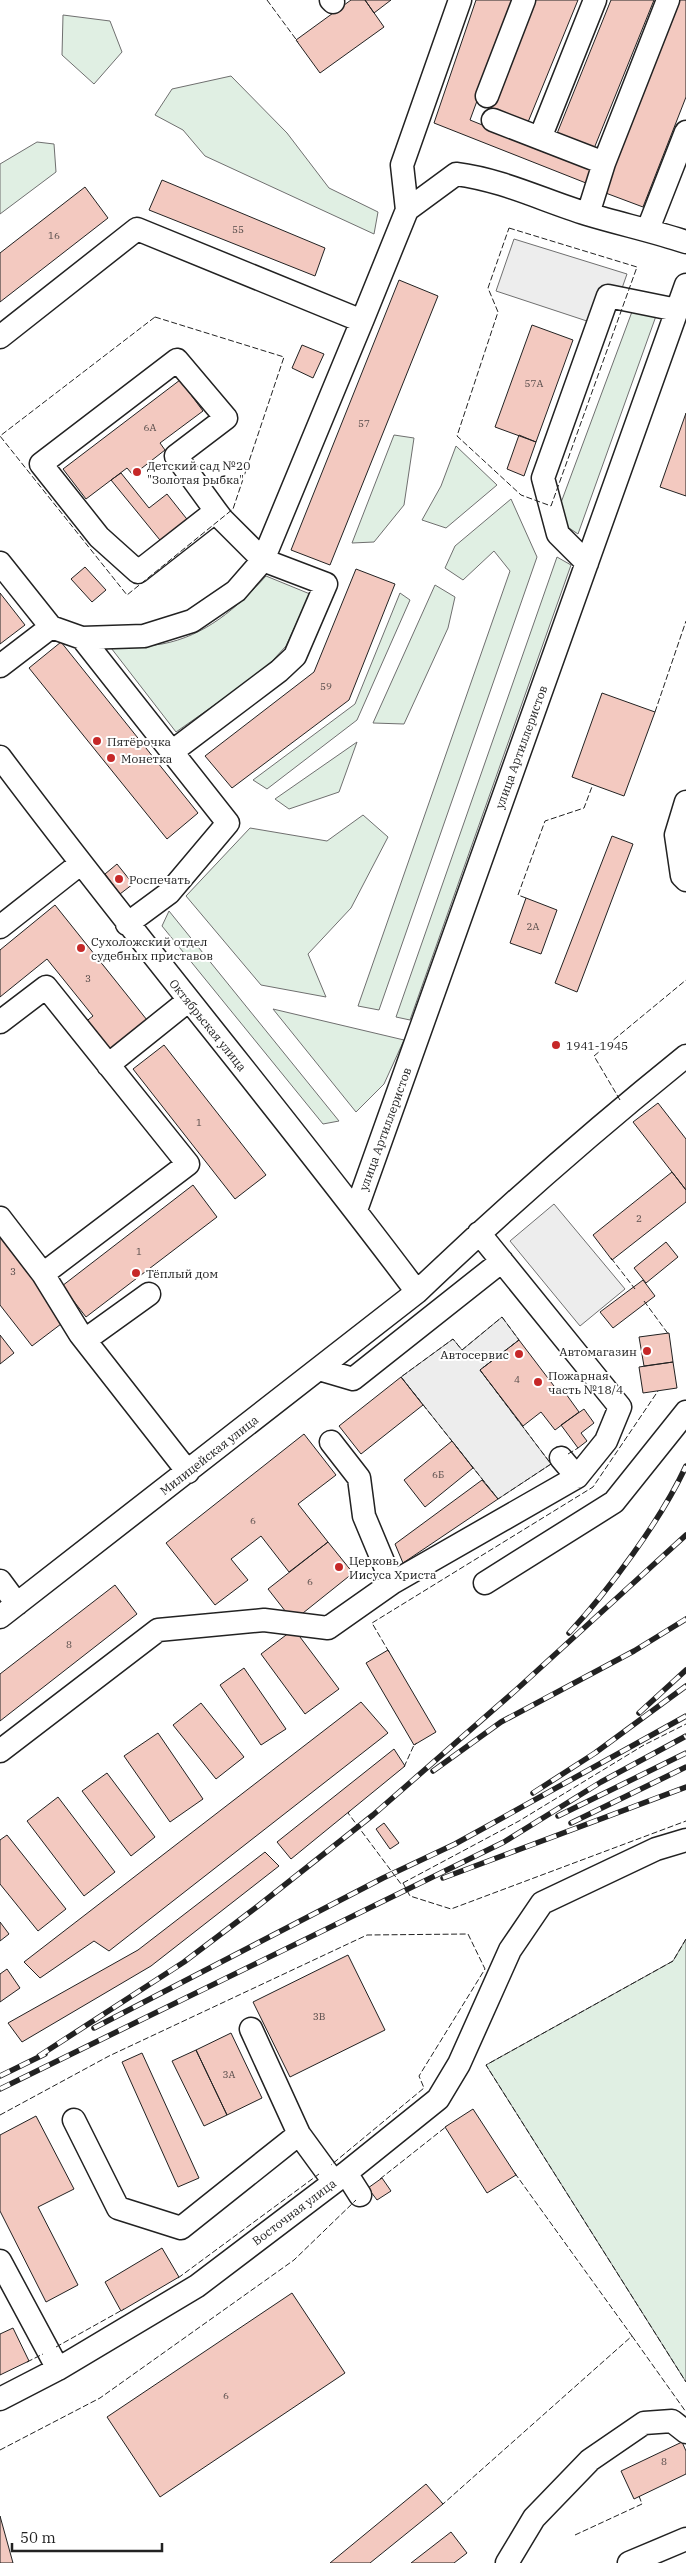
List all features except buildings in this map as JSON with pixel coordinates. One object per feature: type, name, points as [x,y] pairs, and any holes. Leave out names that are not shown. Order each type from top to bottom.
[{"type":"street","points":[[0,563],[51,627],[82,638],[144,636],[192,620],[236,592],[263,560],[407,210],[402,165],[460,0]]},
{"type":"street","points":[[487,96],[524,0]]},
{"type":"street","points":[[540,138],[595,0]]},
{"type":"street","points":[[588,214],[604,163],[668,0]]},
{"type":"street","points":[[493,120],[604,163]]},
{"type":"street","points":[[648,229],[686,132]]},
{"type":"street","points":[[407,210],[456,174],[486,178],[588,214],[648,229],[686,242]]},
{"type":"street","points":[[0,338],[136,230],[362,321]]},
{"type":"street","name":"улица Артиллеристов","points":[[356,1210],[686,285]]},
{"type":"street","points":[[587,563],[558,534],[543,478],[593,337],[608,296],[677,310]]},
{"type":"street","points":[[173,751],[279,671],[295,656],[326,584],[263,560],[216,511],[176,456],[226,418],[177,360],[41,464],[99,537],[138,572],[216,511]]},
{"type":"street","points":[[0,666],[51,627]]},
{"type":"street","points":[[82,638],[228,823],[169,893],[127,924]]},
{"type":"street","name":"Октябрьская улица","points":[[0,757],[80,864],[356,1210],[417,1292]]},
{"type":"street","points":[[686,802],[676,835],[682,876],[686,880]]},
{"type":"street","points":[[0,927],[80,864]]},
{"type":"street","points":[[0,1022],[46,987],[188,1164],[43,1274]]},
{"type":"street","points":[[108,1065],[188,1000]]},
{"type":"street","name":"Милицейская улица","points":[[0,1618],[417,1292],[479,1233],[624,1106],[686,1056]]},
{"type":"street","points":[[0,1218],[43,1274],[86,1340],[188,1472]]},
{"type":"street","points":[[0,1751],[158,1630],[264,1620],[328,1628],[392,1583],[576,1477],[606,1442],[620,1408],[479,1233]]},
{"type":"street","points":[[319,1369],[353,1379],[502,1261]]},
{"type":"street","points":[[86,1340],[149,1294]]},
{"type":"street","points":[[485,1583],[614,1502],[686,1412]]},
{"type":"street","points":[[330,1442],[359,1478],[364,1516],[392,1583]]},
{"type":"street","points":[[561,1458],[576,1477]]},
{"type":"street","points":[[0,1581],[17,1604]]},
{"type":"street","name":"Восточная улица","points":[[0,2399],[58,2369],[197,2286],[340,2178],[438,2099],[459,2064],[510,1950],[542,1903],[656,1849],[686,1840]]},
{"type":"street","points":[[251,2029],[299,2134],[340,2178],[360,2195]]},
{"type":"street","points":[[74,2120],[118,2208],[180,2228],[299,2134]]},
{"type":"street","points":[[0,2261],[58,2369]]},
{"type":"street","points":[[507,2563],[534,2518],[590,2460],[644,2423],[672,2421],[686,2432]]},
{"type":"street","points":[[629,2563],[686,2539]]},
{"type":"green space","points":[[63,15],[110,21],[122,52],[94,84],[62,55]]},
{"type":"green space","points":[[231,76],[287,133],[329,188],[378,212],[374,234],[205,156],[183,130],[155,115],[172,89]]},
{"type":"green space","points":[[37,142],[54,144],[56,172],[0,214],[0,164]]},
{"type":"green space","points":[[633,309],[656,316],[578,534],[566,526],[559,508]]},
{"type":"green space","points":[[394,435],[414,438],[404,505],[374,542],[352,543]]},
{"type":"green space","points":[[456,446],[497,485],[446,528],[422,520],[441,486]]},
{"type":"green space","points":[[511,499],[537,557],[379,1010],[358,1006],[510,571],[494,551],[463,580],[445,568],[455,546]]},
{"type":"green space","points":[[557,557],[571,565],[410,1020],[396,1017]]},
{"type":"green space","points":[[266,576],[310,594],[286,646],[263,671],[176,732],[108,644],[155,645],[178,640],[192,634],[219,619],[232,609]]},
{"type":"green space","points":[[435,585],[455,597],[448,628],[404,724],[373,723]]},
{"type":"green space","points":[[400,593],[410,600],[357,720],[267,789],[253,780],[355,704]]},
{"type":"green space","points":[[357,742],[339,792],[289,809],[275,799]]},
{"type":"green space","points":[[363,815],[388,837],[351,908],[308,954],[326,997],[261,985],[186,896],[250,828],[327,841]]},
{"type":"green space","points":[[169,911],[339,1121],[323,1124],[162,926]]},
{"type":"green space","points":[[273,1009],[404,1040],[384,1084],[356,1112]]},
{"type":"green space","points":[[686,1939],[686,2382],[486,2065],[673,1961]]},
{"type":"shaded area","points":[[514,239],[627,274],[608,328],[496,291]]},
{"type":"shaded area","points":[[554,1204],[625,1289],[580,1326],[510,1241]]},
{"type":"shaded area","points":[[502,1317],[519,1340],[480,1370],[551,1464],[498,1499],[401,1377],[453,1339],[462,1350]]},
{"type":"railway","points":[[569,1633],[601,1596],[633,1554],[663,1509],[686,1466]]},
{"type":"railway","points":[[39,2056],[184,1962],[373,1815],[516,1690],[686,1535]]},
{"type":"railway","points":[[433,1771],[501,1722],[634,1651],[686,1619]]},
{"type":"railway","points":[[639,1713],[686,1670]]},
{"type":"railway","points":[[533,1793],[595,1753],[686,1686]]},
{"type":"railway","points":[[94,2028],[383,1878],[455,1844],[686,1716]]},
{"type":"railway","points":[[0,2089],[504,1842],[601,1782],[686,1736]]},
{"type":"railway","points":[[558,1816],[686,1753]]},
{"type":"railway","points":[[571,1823],[686,1767]]},
{"type":"railway","points":[[443,1878],[686,1787]]},
{"type":"railway","points":[[0,2076],[45,2054]]},
{"type":"fence","points":[[267,0],[298,42]]},
{"type":"fence","points":[[509,228],[637,267],[551,506],[521,495],[457,436],[498,312],[488,288],[509,228]]},
{"type":"fence","points":[[155,317],[284,357],[233,509],[127,595],[0,436],[155,317]]},
{"type":"fence","points":[[655,712],[686,621]]},
{"type":"fence","points":[[526,898],[518,895],[545,821],[584,808],[593,784]]},
{"type":"fence","points":[[620,1100],[594,1056],[686,980]]},
{"type":"fence","points":[[611,1258],[635,1289]]},
{"type":"fence","points":[[644,1301],[669,1335]]},
{"type":"fence","points":[[502,1317],[519,1340],[480,1370],[551,1464],[498,1499],[401,1377],[453,1339],[462,1350],[502,1317]]},
{"type":"fence","points":[[389,1652],[372,1623],[593,1487],[658,1391]]},
{"type":"fence","points":[[568,1454],[578,1448]]},
{"type":"fence","points":[[350,1811],[348,1813],[401,1884],[519,1821],[644,1745],[686,1724]]},
{"type":"fence","points":[[404,1767],[414,1745],[417,1743]]},
{"type":"fence","points":[[403,1883],[410,1896],[451,1909],[686,1821]]},
{"type":"fence","points":[[0,2115],[109,2056],[367,1935],[468,1934],[485,1969],[419,2076],[424,2088],[331,2165]]},
{"type":"fence","points":[[686,1939],[673,1961],[486,2065],[686,2382]]},
{"type":"fence","points":[[380,2179],[447,2126]]},
{"type":"fence","points":[[441,2502],[443,2504],[632,2336],[514,2172]]},
{"type":"fence","points":[[178,2278],[319,2174]]},
{"type":"fence","points":[[0,2450],[100,2398],[294,2260],[356,2200]]},
{"type":"fence","points":[[56,2347],[124,2309]]},
{"type":"fence","points":[[632,2336],[686,2412]]},
{"type":"fence","points":[[27,2362],[43,2354]]},
{"type":"fence","points":[[575,2535],[642,2504],[639,2496]]},
{"type":"place","name":"Детский сад №20 \"Золотая рыбка\"","points":[[137,472]]},
{"type":"place","name":"Пятёрочка","points":[[97,741]]},
{"type":"place","name":"Монетка","points":[[111,758]]},
{"type":"place","name":"Роспечать","points":[[119,879]]},
{"type":"place","name":"Сухоложский отдел судебных приставов","points":[[81,948]]},
{"type":"place","name":"1941-1945","points":[[556,1045]]},
{"type":"place","name":"Тёплый дом","points":[[136,1273]]},
{"type":"place","name":"Автомагазин","points":[[647,1351]]},
{"type":"place","name":"Автосервис","points":[[519,1354]]},
{"type":"place","name":"Пожарная часть №18/4","points":[[538,1382]]},
{"type":"place","name":"Церковь Иисуса Христа","points":[[339,1567]]}]
